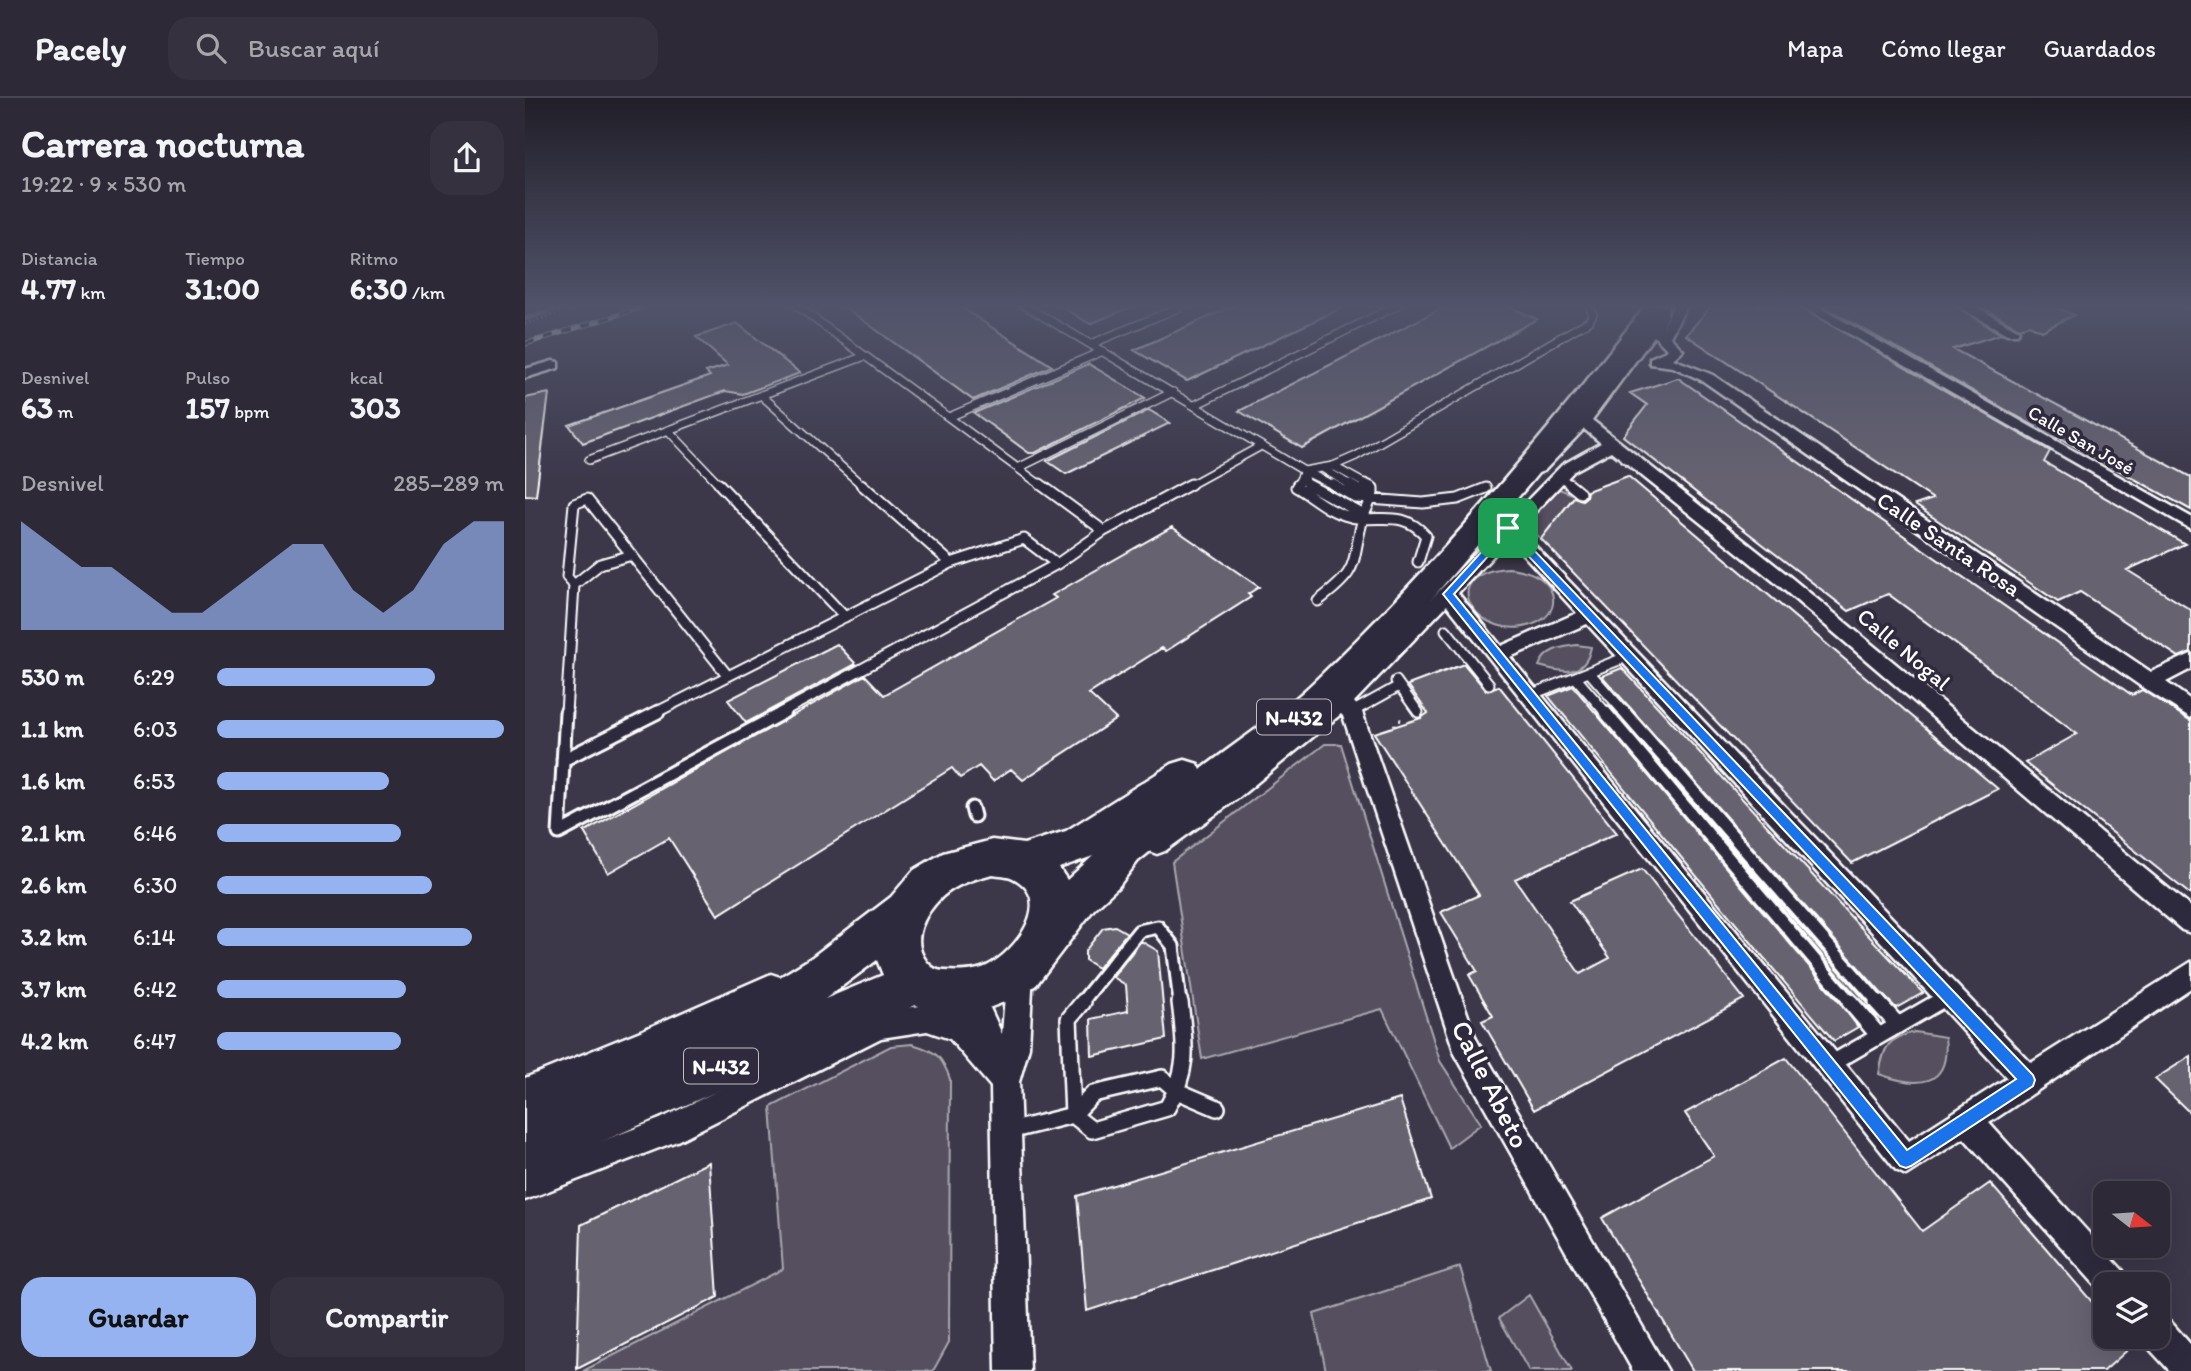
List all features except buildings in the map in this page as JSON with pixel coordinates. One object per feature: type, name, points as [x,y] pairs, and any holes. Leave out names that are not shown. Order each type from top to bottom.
[{"type":"highway","name":"N-432","points":[[525,1118],[749,1022],[828,973],[906,910],[929,883],[958,865],[992,857],[1024,862],[1079,844],[1197,767],[1308,673],[1385,598],[1486,488],[1593,364]]},
{"type":"highway","name":"N-432","points":[[525,1150],[919,988],[970,993],[999,983],[1020,970],[1079,896],[1103,874],[1124,849],[1327,691],[1418,594],[1615,364]]},
{"type":"highway","name":"N-432","points":[[1024,862],[1048,884],[1054,906],[1047,936]]},
{"type":"highway","name":"N-432","points":[[906,910],[896,942],[900,963],[919,988]]},
{"type":"street","points":[[1521,476],[1544,466],[1625,366],[1634,364]]},
{"type":"street","name":"Calle Santa Rosa","points":[[1678,364],[1708,378]]},
{"type":"street","name":"Calle Santa Rosa","points":[[1692,364],[1708,378],[2191,710]]},
{"type":"street","name":"Calle San José","points":[[1908,364],[2191,524]]},
{"type":"street","points":[[525,374],[553,365]]},
{"type":"street","name":"Calle Nogal","points":[[1582,420],[1783,580],[2191,922]]},
{"type":"street","points":[[1566,440],[1579,439],[1611,444]]},
{"type":"street","points":[[1103,874],[1131,863],[1347,707],[1508,528],[1568,468],[1611,444]]},
{"type":"street","points":[[1508,528],[2028,1080]]},
{"type":"street","points":[[1448,594],[1906,1160],[2191,974]]},
{"type":"street","points":[[1497,655],[1590,615]]},
{"type":"street","points":[[2149,682],[2191,661]]},
{"type":"street","name":"Calle Abeto","points":[[1347,707],[1465,1045],[1651,1371]]},
{"type":"street","points":[[1005,1082],[1016,1047],[1020,970]]},
{"type":"street","points":[[525,1092],[652,1040],[784,981],[828,973]]},
{"type":"street","points":[[525,1178],[717,1092],[919,988],[981,1017],[995,1048],[1005,1082],[1013,1371]]},
{"type":"street","points":[[525,1185],[667,1130],[878,1025],[927,1018],[959,1030],[1005,1082]]},
{"type":"street","points":[[1967,1121],[2103,1272]]},
{"type":"street","points":[[2170,1346],[2191,1370]]},
{"type":"lane","points":[[589,460],[843,364]]},
{"type":"lane","points":[[877,364],[1104,531]]},
{"type":"lane","points":[[949,417],[1074,364]]},
{"type":"lane","points":[[1124,364],[1356,499],[1423,503],[1458,499],[1486,488]]},
{"type":"lane","points":[[1195,405],[1278,364]]},
{"type":"lane","points":[[1304,471],[1333,466],[1356,456],[1514,364]]},
{"type":"lane","points":[[1018,468],[1173,393]]},
{"type":"lane","points":[[761,395],[951,563]]},
{"type":"lane","points":[[668,430],[845,617]]},
{"type":"lane","points":[[632,555],[600,562],[587,569],[574,585],[559,833],[1057,564],[1104,531],[1261,446]]},
{"type":"lane","points":[[1355,478],[1356,456]]},
{"type":"lane","points":[[1318,601],[1342,583],[1357,565],[1364,515],[1374,498],[1373,488],[1333,466]]},
{"type":"lane","points":[[1322,468],[1374,498]]},
{"type":"lane","points":[[1304,471],[1296,487],[1336,511],[1350,517],[1364,515],[1403,519],[1420,527],[1426,536],[1418,562]]},
{"type":"lane","points":[[1560,476],[1580,493]]},
{"type":"lane","points":[[574,585],[567,577],[574,504],[587,499],[728,677]]},
{"type":"lane","points":[[563,760],[951,563],[1024,539],[1057,564]]},
{"type":"lane","points":[[1446,630],[1489,684]]},
{"type":"lane","points":[[1530,695],[1629,656]]},
{"type":"lane","points":[[1589,672],[1898,1025]]},
{"type":"lane","points":[[1576,678],[1879,1036]]},
{"type":"lane","points":[[1347,707],[1383,697],[1397,683],[1418,712]]},
{"type":"lane","points":[[1158,927],[1173,946],[1186,1057],[1177,1091],[1167,1108],[1092,1130],[1073,1115],[1069,1019],[1139,931],[1158,927]]},
{"type":"lane","points":[[1829,1065],[1948,996]]},
{"type":"lane","points":[[1006,1132],[1073,1115],[1093,1094],[1161,1078],[1177,1091],[1217,1108]]},
{"type":"path","points":[[1394,726],[1399,720],[1406,721]]},
{"type":"shaded area","points":[[1559,489],[1575,495],[1541,539],[1525,524]]},
{"type":"shaded area","points":[[1509,568],[1535,575],[1552,592],[1549,612],[1536,623],[1516,628],[1498,625],[1482,617],[1472,606],[1468,594],[1471,582],[1485,573]]},
{"type":"shaded area","points":[[1577,645],[1591,647],[1584,664],[1579,668],[1565,671],[1539,666],[1545,656],[1554,650]]},
{"type":"shaded area","points":[[1623,721],[1882,1017],[1877,1020],[1619,722]]},
{"type":"shaded area","points":[[1325,744],[1341,744],[1440,1061],[1481,1124],[1449,1148],[1382,1009],[1202,1059],[1172,862]]},
{"type":"shaded area","points":[[1915,1032],[1945,1037],[1943,1066],[1937,1075],[1919,1082],[1893,1079],[1879,1074],[1888,1045],[1898,1037]]},
{"type":"shaded area","points":[[912,1044],[937,1056],[950,1079],[949,1342],[933,1371],[583,1371],[783,1269],[771,1107],[891,1046]]},
{"type":"shaded area","points":[[1460,1267],[1491,1371],[1326,1371],[1314,1314]]},
{"type":"shaded area","points":[[1529,1295],[1572,1371],[1529,1371],[1499,1318]]},
{"type":"route","points":[[1508,528],[2028,1080],[1906,1160],[1448,594],[1508,528]]}]
